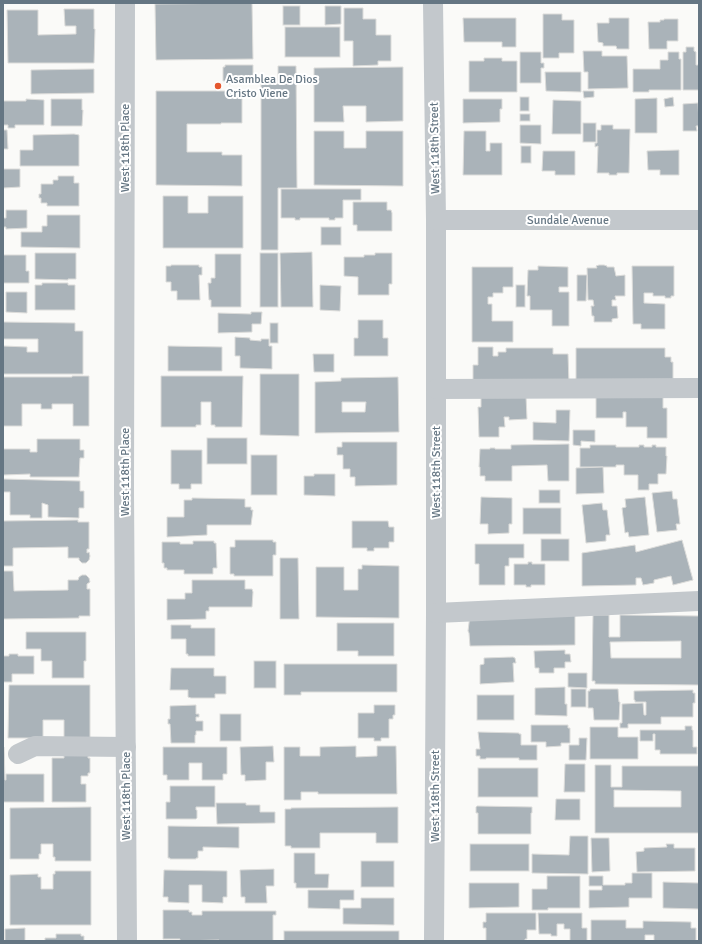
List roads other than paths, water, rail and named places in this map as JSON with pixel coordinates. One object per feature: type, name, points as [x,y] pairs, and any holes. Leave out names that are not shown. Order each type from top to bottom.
[{"type":"street","name":"West 118th Place","points":[[125,3],[124,493],[127,941]]},
{"type":"street","name":"West 118th Street","points":[[433,3],[436,220],[434,941]]},
{"type":"street","name":"Sundale Avenue","points":[[436,220],[699,220]]},
{"type":"street","points":[[436,389],[699,388]]},
{"type":"street","points":[[436,613],[699,601]]},
{"type":"street","points":[[18,754],[35,746],[126,747]]},
{"type":"place","name":"Asamblea De Dios Cristo Viene","points":[[218,86]]}]
